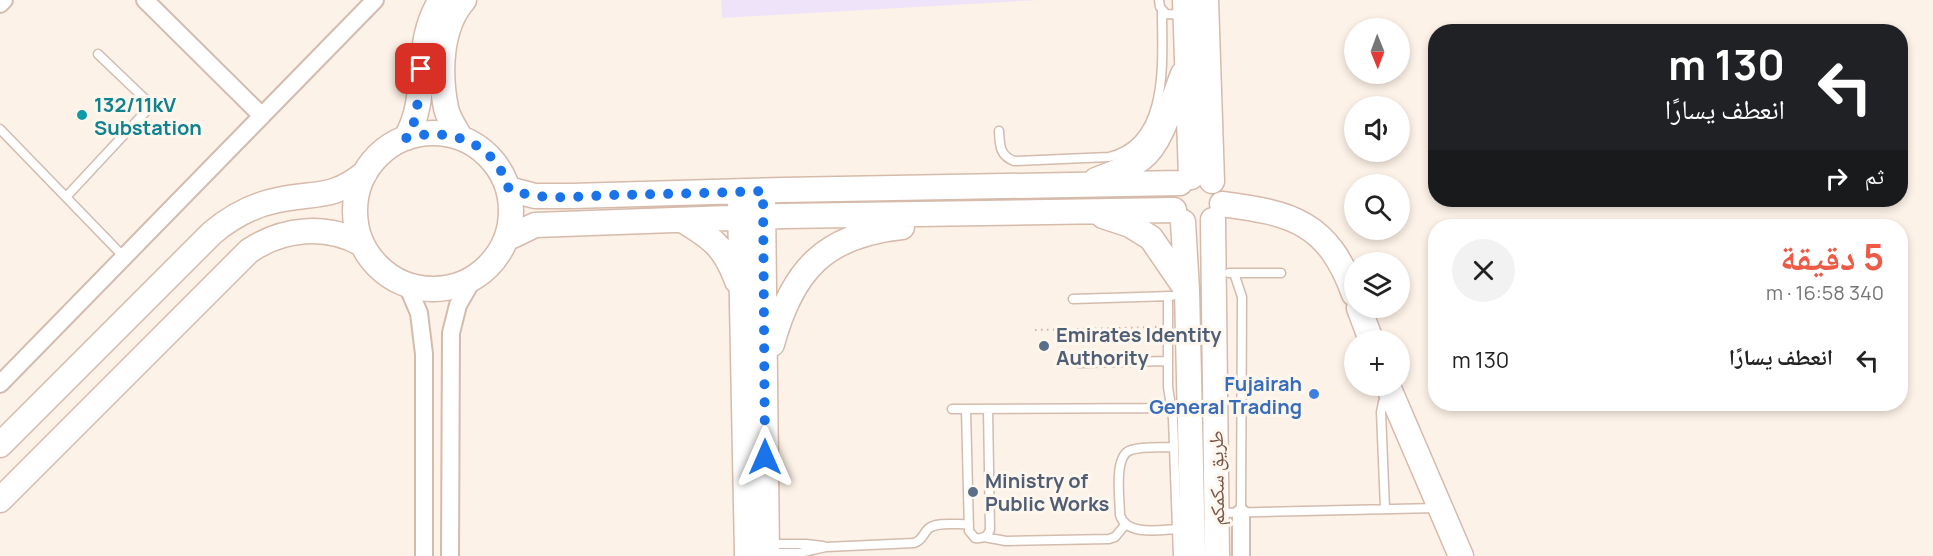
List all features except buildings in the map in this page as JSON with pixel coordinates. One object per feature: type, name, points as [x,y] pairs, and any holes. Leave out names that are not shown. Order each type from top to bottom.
[{"type":"street","points":[[0,4],[4,0]]},
{"type":"street","points":[[145,0],[262,116]]},
{"type":"street","points":[[0,384],[375,0]]},
{"type":"street","points":[[406,138],[416,118],[418,107],[424,39],[433,12],[441,0]]},
{"type":"street","points":[[460,137],[446,109],[443,69],[447,33],[452,18],[464,0]]},
{"type":"street","points":[[1194,180],[1206,0]]},
{"type":"street","points":[[1177,9],[1187,64],[1194,180]]},
{"type":"street","points":[[1087,185],[1136,162],[1148,152],[1159,135],[1187,64]]},
{"type":"street","points":[[433,133],[460,137],[482,149],[498,167],[509,189],[512,214],[507,238],[499,254],[488,268],[473,279],[454,287],[434,290],[407,285],[380,269],[362,244],[356,226],[354,208],[359,184],[375,158],[390,146],[406,138],[433,133]]},
{"type":"street","points":[[0,445],[212,233],[226,222],[242,212],[278,200],[315,196],[339,190],[364,173]]},
{"type":"street","points":[[509,189],[535,196],[1087,185],[1194,180],[1220,191],[1217,212]]},
{"type":"street","points":[[1178,216],[1173,194],[1194,180]]},
{"type":"street","points":[[762,552],[765,369],[763,191]]},
{"type":"street","points":[[739,192],[742,294],[762,552]]},
{"type":"street","points":[[507,238],[536,225],[764,217],[1087,210],[1178,216],[1195,226],[1201,225],[1217,212],[1273,212],[1313,231],[1334,252],[1344,270]]},
{"type":"street","points":[[1087,210],[1130,225],[1151,238],[1181,294]]},
{"type":"street","name":"طريق سكمكم","points":[[1217,212],[1224,273],[1216,513],[1217,556]]},
{"type":"street","points":[[765,369],[788,296],[814,262],[834,247],[853,237],[875,230],[923,224],[941,213]]},
{"type":"street","name":"طريق سكمكم","points":[[1178,216],[1181,294],[1180,408],[1193,556]]},
{"type":"street","points":[[682,220],[709,236],[723,250],[742,294]]},
{"type":"street","points":[[0,500],[249,251],[275,236],[304,231],[339,235],[362,244]]},
{"type":"street","points":[[450,556],[451,333],[458,305],[473,279]]},
{"type":"street","points":[[407,285],[419,313],[424,354],[424,556]]},
{"type":"street","points":[[1392,396],[1461,556]]},
{"type":"street","points":[[1241,513],[1241,556]]},
{"type":"lane","points":[[999,131],[1001,150],[1005,157],[1014,161],[1109,157],[1134,146],[1147,132],[1150,124],[1177,9],[1159,0]]},
{"type":"lane","points":[[66,197],[148,109],[145,99],[98,54]]},
{"type":"lane","points":[[0,129],[124,257]]},
{"type":"lane","points":[[1224,273],[1281,273]]},
{"type":"lane","points":[[1224,273],[1242,297],[1241,513]]},
{"type":"lane","points":[[1073,299],[1181,294],[1168,327],[1168,393],[1180,408],[1174,447],[1178,556]]},
{"type":"lane","points":[[1079,363],[1168,361]]},
{"type":"lane","points":[[1385,509],[1381,412],[1386,396]]},
{"type":"lane","points":[[952,409],[1180,408]]},
{"type":"lane","points":[[966,409],[969,524],[971,535],[975,538],[984,537],[1006,541],[1109,539],[1115,537],[1125,525]]},
{"type":"lane","points":[[984,537],[988,535],[990,526],[988,409]]},
{"type":"lane","points":[[1174,447],[1132,449],[1121,458],[1120,515],[1125,525],[1130,528],[1177,529]]},
{"type":"lane","points":[[1216,513],[1442,508]]},
{"type":"lane","points":[[762,552],[799,553],[826,547],[914,543],[935,525],[969,524]]},
{"type":"path","points":[[1035,330],[1168,327]]},
{"type":"shaded area","points":[[721,0],[1040,0],[722,18]]},
{"type":"place","name":"132/11kV Substation","points":[[82,115]]},
{"type":"place","name":"Emirates Identity Authority","points":[[1044,346]]},
{"type":"place","name":"Fujairah General Trading","points":[[1314,394]]},
{"type":"place","name":"Ministry of Public Works","points":[[973,492]]},
{"type":"route","points":[[421,69],[416,118],[406,138],[433,133],[460,137],[482,149],[498,167],[509,189],[535,196],[763,191],[765,457]]}]
